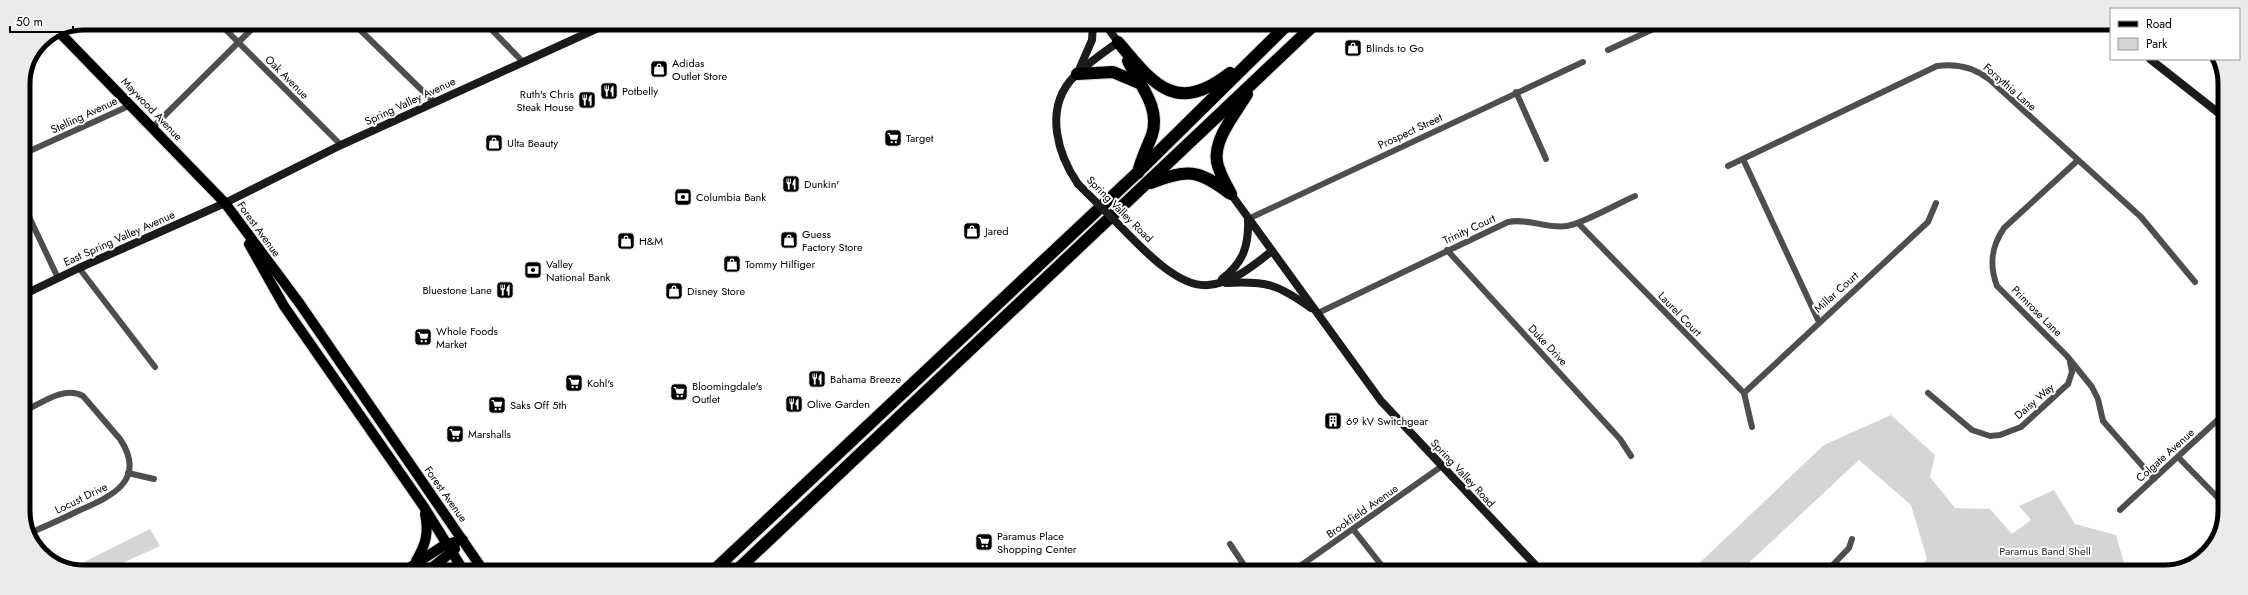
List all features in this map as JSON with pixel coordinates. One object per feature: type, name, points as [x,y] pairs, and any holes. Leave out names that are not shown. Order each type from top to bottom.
[{"type":"highway","points":[[719,565],[1138,173],[1282,30]]},
{"type":"highway","points":[[742,565],[1309,30]]},
{"type":"highway","points":[[1118,42],[1147,76],[1159,86],[1178,93],[1200,90],[1220,81],[1269,42]]},
{"type":"highway","points":[[1118,42],[1151,103],[1154,122],[1152,134],[1141,156],[1138,173]]},
{"type":"highway","points":[[1077,74],[1107,71],[1123,75],[1139,83]]},
{"type":"highway","points":[[1231,194],[1218,164],[1217,151],[1228,126],[1254,82]]},
{"type":"highway","points":[[1146,185],[1165,178],[1192,173],[1208,178],[1231,194]]},
{"type":"main road","name":"Maywood Avenue","points":[[62,35],[131,104],[225,203]]},
{"type":"main road","name":"Forest Avenue","points":[[225,203],[284,306],[424,506],[460,565]]},
{"type":"main road","name":"Forest Avenue","points":[[225,203],[300,304],[480,565]]},
{"type":"main road","points":[[411,565],[426,541],[428,528],[424,506]]},
{"type":"main road","points":[[413,565],[446,544],[463,540]]},
{"type":"main road","points":[[436,565],[452,553],[463,540]]},
{"type":"street","name":"Oak Avenue","points":[[226,30],[341,145]]},
{"type":"street","points":[[153,127],[251,30]]},
{"type":"street","points":[[359,30],[434,102]]},
{"type":"street","points":[[492,30],[523,62]]},
{"type":"street","name":"Spring Valley Avenue","points":[[225,203],[341,145],[594,30]]},
{"type":"street","points":[[1077,74],[1092,40],[1093,30]]},
{"type":"street","points":[[1109,30],[1118,42]]},
{"type":"street","points":[[1608,50],[1650,30]]},
{"type":"street","name":"Spring Valley Road","points":[[1118,42],[1077,74],[1061,96],[1056,120],[1060,148],[1070,172],[1078,184],[1142,248],[1178,277],[1201,285],[1217,283],[1247,270],[1272,251]]},
{"type":"street","points":[[2151,60],[2218,112]]},
{"type":"street","name":"Prospect Street","points":[[1248,219],[1516,92],[1583,62]]},
{"type":"street","name":"Forsythia Lane","points":[[1728,166],[1937,66],[1948,64],[1972,68],[1985,76],[2141,217],[2195,282]]},
{"type":"street","points":[[1516,92],[1546,159]]},
{"type":"street","name":"Stelling Avenue","points":[[30,151],[131,104]]},
{"type":"street","points":[[1743,159],[1819,322]]},
{"type":"street","name":"Primrose Lane","points":[[2077,160],[2004,228],[1992,256],[1994,276],[1997,286],[2069,359],[2092,387],[2098,399],[2103,421],[2154,479]]},
{"type":"street","name":"Spring Valley Road","points":[[1231,194],[1382,401],[1535,565]]},
{"type":"street","name":"Trinity Court","points":[[1318,313],[1447,250],[1513,221],[1524,220],[1558,226],[1578,223],[1635,196]]},
{"type":"street","name":"East Spring Valley Avenue","points":[[30,292],[79,268],[225,203]]},
{"type":"street","name":"Millar Court","points":[[1744,393],[1928,222],[1936,203]]},
{"type":"street","points":[[30,219],[58,278]]},
{"type":"street","points":[[1217,283],[1236,266],[1244,256],[1248,242],[1248,219]]},
{"type":"street","name":"Laurel Court","points":[[1578,223],[1744,393]]},
{"type":"street","name":"Duke Drive","points":[[1447,250],[1620,439],[1631,456]]},
{"type":"street","points":[[79,268],[154,367]]},
{"type":"street","points":[[1217,283],[1256,282],[1271,284],[1284,289],[1318,313]]},
{"type":"street","name":"Daisy Way","points":[[1928,392],[1972,430],[1990,436],[2000,435],[2020,427],[2068,384],[2072,372],[2069,359]]},
{"type":"street","points":[[30,409],[65,392],[71,391],[83,396],[125,447],[128,456],[128,473],[154,479]]},
{"type":"street","points":[[1744,393],[1752,427]]},
{"type":"street","name":"Colgate Avenue","points":[[2120,510],[2218,420]]},
{"type":"street","points":[[2178,457],[2218,497]]},
{"type":"street","name":"Brookfield Avenue","points":[[1302,565],[1442,466]]},
{"type":"street","name":"Locust Drive","points":[[34,531],[111,497],[124,484],[128,473]]},
{"type":"street","points":[[1353,529],[1381,565]]},
{"type":"street","points":[[1833,565],[1849,548],[1852,539]]},
{"type":"street","points":[[1230,544],[1244,565]]},
{"type":"green space","name":"Paramus Band Shell","points":[[1891,415],[1935,455],[1930,477],[1955,508],[1990,509],[2012,534],[2031,520],[2019,506],[2054,490],[2075,524],[2116,535],[2124,563],[2127,565],[1922,565],[1927,559],[1911,505],[1859,460],[1746,565],[1697,565],[1824,445]]},
{"type":"green space","points":[[150,529],[160,546],[118,565],[79,565]]},
{"type":"place","name":"Blinds to Go","points":[[1353,48]]},
{"type":"place","name":"Adidas Outlet Store","points":[[659,69]]},
{"type":"place","name":"Potbelly","points":[[609,91]]},
{"type":"place","name":"Ruth's Chris Steak House","points":[[587,100]]},
{"type":"place","name":"Target","points":[[893,138]]},
{"type":"place","name":"Ulta Beauty","points":[[494,143]]},
{"type":"place","name":"Dunkin'","points":[[791,184]]},
{"type":"place","name":"Columbia Bank","points":[[683,197]]},
{"type":"place","name":"Jared","points":[[972,231]]},
{"type":"place","name":"Guess Factory Store","points":[[789,240]]},
{"type":"place","name":"H&M","points":[[626,241]]},
{"type":"place","name":"Tommy Hilfiger","points":[[732,264]]},
{"type":"place","name":"Valley National Bank","points":[[533,270]]},
{"type":"place","name":"Bluestone Lane","points":[[505,290]]},
{"type":"place","name":"Disney Store","points":[[674,291]]},
{"type":"place","name":"Whole Foods Market","points":[[423,337]]},
{"type":"place","name":"Bahama Breeze","points":[[817,379]]},
{"type":"place","name":"Kohl's","points":[[574,383]]},
{"type":"place","name":"Bloomingdale's Outlet","points":[[679,392]]},
{"type":"place","name":"Olive Garden","points":[[794,404]]},
{"type":"place","name":"Saks Off 5th","points":[[497,405]]},
{"type":"place","name":"69 kV Switchgear","points":[[1333,421]]},
{"type":"place","name":"Marshalls","points":[[455,434]]},
{"type":"place","name":"Paramus Place Shopping Center","points":[[984,542]]}]
